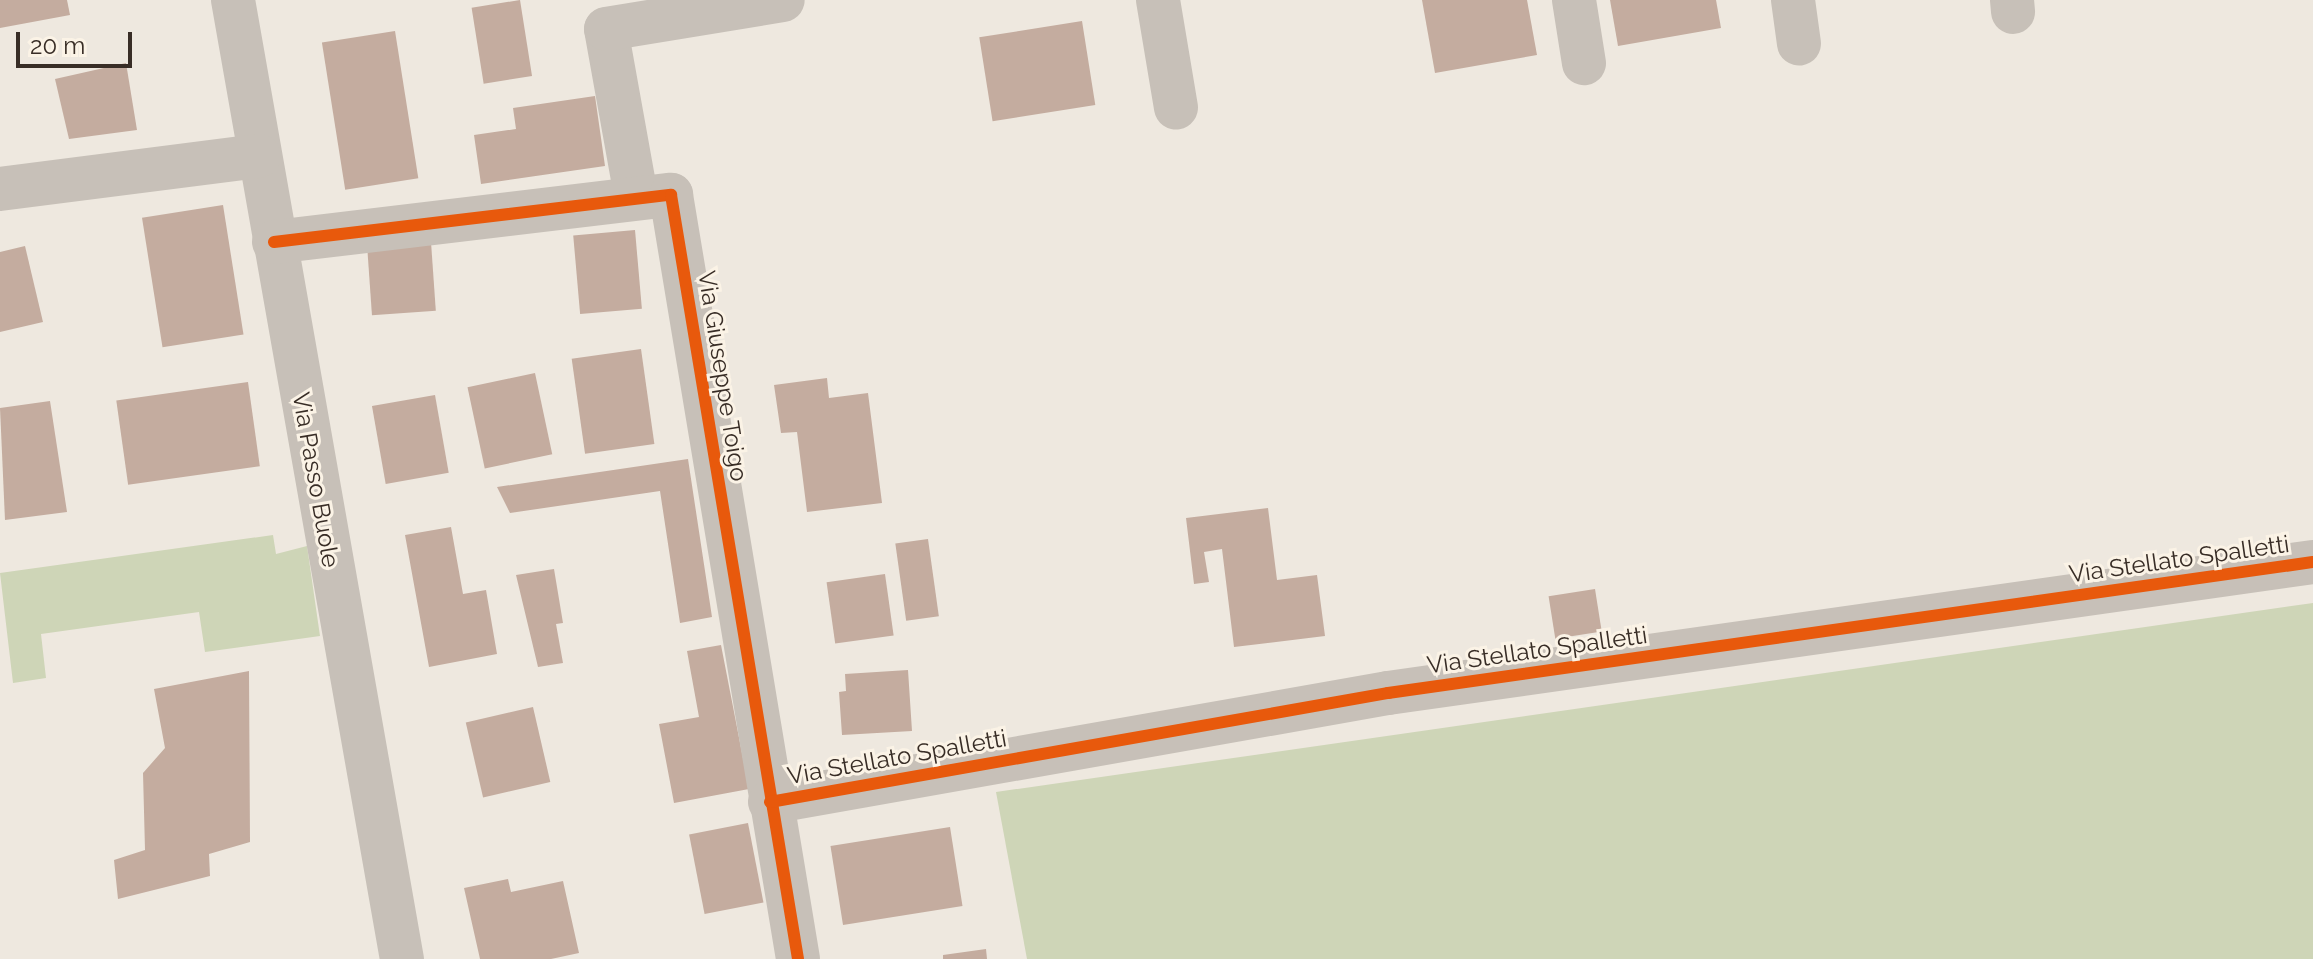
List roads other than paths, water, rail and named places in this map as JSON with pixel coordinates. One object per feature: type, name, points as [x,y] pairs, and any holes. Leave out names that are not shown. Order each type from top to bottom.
[{"type":"street","name":"Via Passo Buole","points":[[233,0],[402,959]]},
{"type":"street","points":[[633,179],[606,29],[783,0]]},
{"type":"street","points":[[1158,0],[1176,107]]},
{"type":"street","points":[[1574,0],[1584,63]]},
{"type":"street","points":[[1793,0],[1799,44]]},
{"type":"street","points":[[0,189],[259,156]]},
{"type":"street","name":"Via Giuseppe Toigo","points":[[274,242],[671,195],[798,959]]},
{"type":"street","name":"Via Stellato Spalletti","points":[[770,802],[1388,693],[2313,562]]}]
